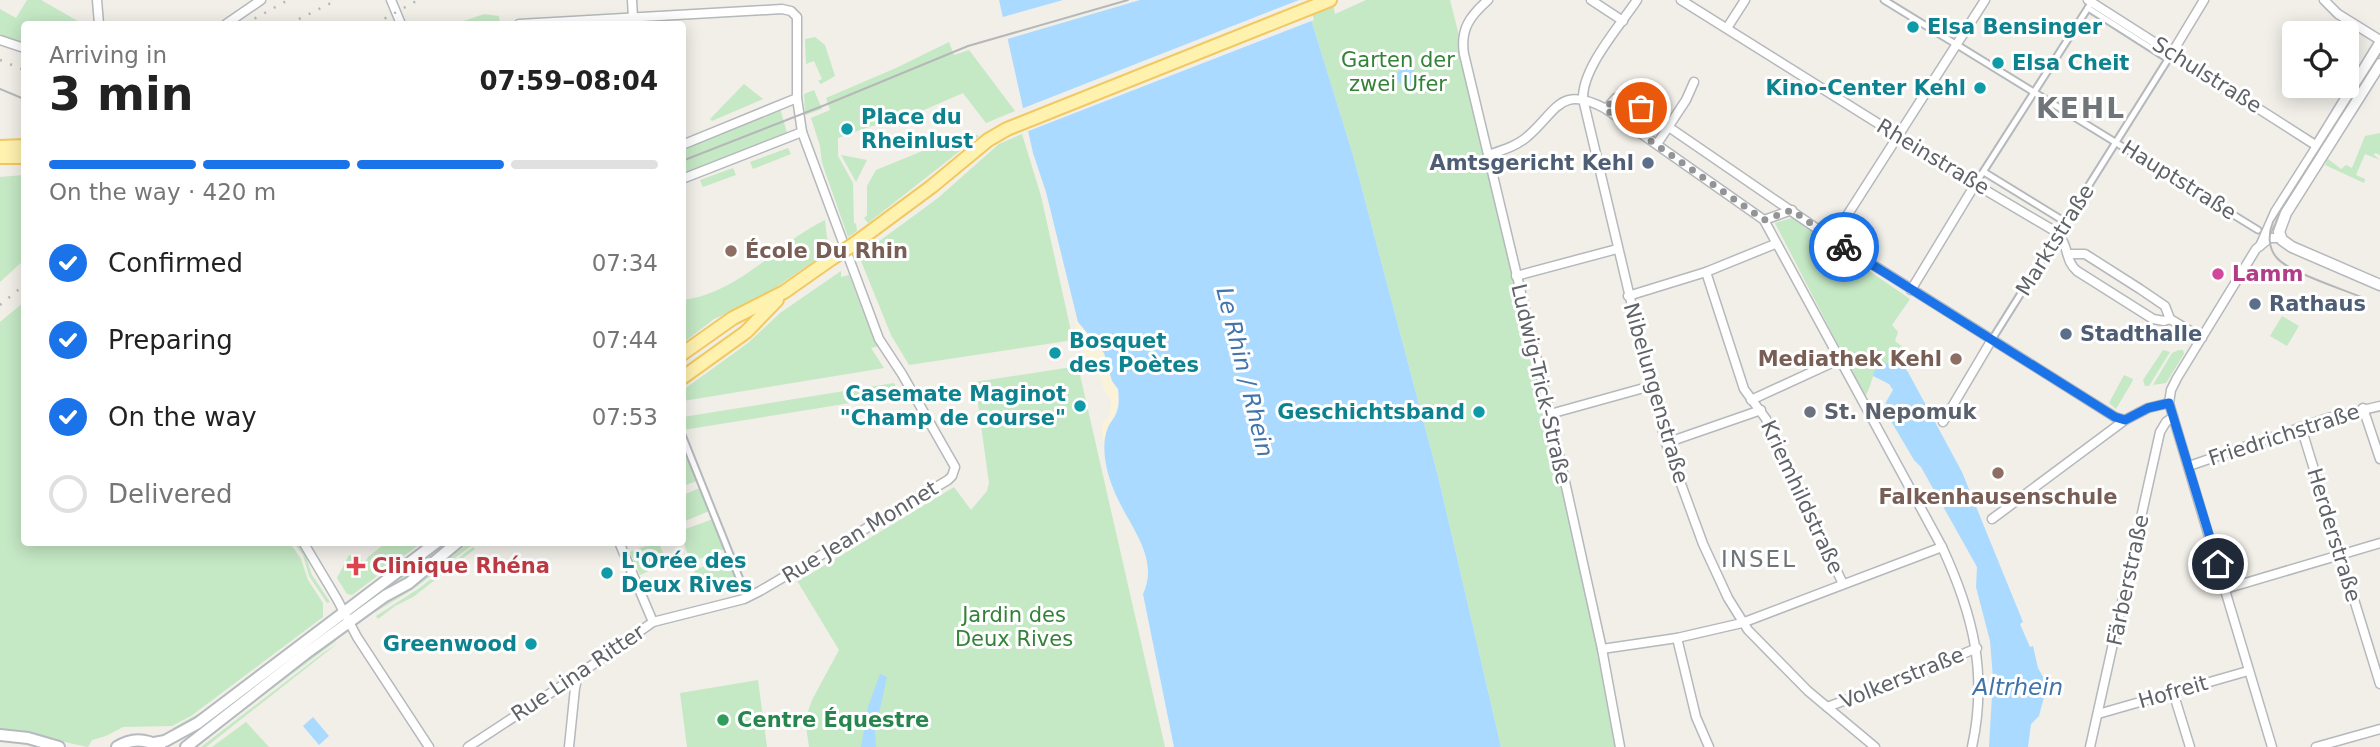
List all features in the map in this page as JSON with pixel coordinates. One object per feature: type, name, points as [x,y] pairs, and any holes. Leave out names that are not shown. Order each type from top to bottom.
[{"type":"main road","points":[[686,351],[733,318],[784,292],[854,244],[931,187],[988,140],[1019,124],[1330,0]]},
{"type":"main road","points":[[0,147],[21,146]]},
{"type":"main road","points":[[0,158],[21,157]]},
{"type":"main road","points":[[686,375],[746,332],[784,292]]},
{"type":"main road","points":[[186,747],[203,731],[305,654],[432,546]]},
{"type":"main road","points":[[117,747],[132,740],[144,740],[157,745],[198,723],[346,618],[409,583],[453,546]]},
{"type":"main road","points":[[0,735],[28,738],[59,747]]},
{"type":"street","points":[[97,0],[99,21]]},
{"type":"street","points":[[230,21],[261,0]]},
{"type":"street","points":[[391,0],[400,21]]},
{"type":"street","points":[[616,21],[633,18],[632,0]]},
{"type":"street","name":"Ludwig-Trick-Straße","points":[[1488,0],[1466,23],[1462,40],[1464,54],[1550,414],[1602,649],[1620,747]]},
{"type":"street","points":[[1591,0],[1623,21]]},
{"type":"street","points":[[1583,99],[1584,84],[1590,68],[1637,0]]},
{"type":"street","name":"Rheinstraße","points":[[1681,0],[2060,235]]},
{"type":"street","points":[[1727,28],[1745,0]]},
{"type":"street","name":"Hauptstraße","points":[[1884,0],[2258,230]]},
{"type":"street","points":[[1832,239],[1985,0]]},
{"type":"street","name":"Marktstraße","points":[[1943,422],[2204,0]]},
{"type":"street","points":[[2281,238],[2279,226],[2283,217],[2380,41],[2338,14],[2324,0]]},
{"type":"street","points":[[1911,290],[2090,3]]},
{"type":"street","name":"Schulstraße","points":[[2090,3],[2170,56],[2321,148]]},
{"type":"street","name":"Rue Jean Monnet","points":[[633,18],[782,9],[791,11],[797,17],[797,98],[802,132],[875,329],[950,456],[954,472],[948,480],[853,538],[747,597],[653,622]]},
{"type":"street","points":[[0,40],[21,47]]},
{"type":"street","points":[[2260,246],[2275,212],[2380,64]]},
{"type":"street","points":[[1657,145],[1686,100],[1694,82]]},
{"type":"street","points":[[1605,109],[1616,97],[1625,97],[1832,239],[1991,341],[2115,417],[2125,420]]},
{"type":"street","points":[[686,143],[797,98]]},
{"type":"street","name":"Nibelungenstraße","points":[[1583,99],[1628,296],[1666,443],[1703,544],[1742,623],[1768,653],[1826,707],[1875,747]]},
{"type":"street","points":[[1488,155],[1521,142],[1559,103],[1589,100],[1764,220],[1959,583],[1977,648],[1980,691],[1972,747]]},
{"type":"street","points":[[686,177],[802,132]]},
{"type":"street","points":[[1984,172],[2067,223]]},
{"type":"street","points":[[1764,220],[1792,210]]},
{"type":"street","points":[[2060,235],[2066,244],[2070,264],[2077,271],[2153,319],[2170,319]]},
{"type":"street","points":[[2272,747],[2169,403],[2171,390],[2256,249],[2270,239],[2281,238],[2300,251],[2380,285]]},
{"type":"street","points":[[1628,296],[1706,272],[1775,244]]},
{"type":"street","points":[[1516,276],[1618,249]]},
{"type":"street","points":[[2068,254],[2085,254],[2133,284],[2165,306],[2170,319],[2202,338]]},
{"type":"street","points":[[1706,272],[1744,389],[1751,400],[1838,360]]},
{"type":"street","points":[[1550,414],[1651,386]]},
{"type":"street","name":"Kriemhildstraße","points":[[1751,400],[1761,410],[1843,584]]},
{"type":"street","points":[[1992,519],[2125,420],[2148,408],[2169,403]]},
{"type":"street","name":"Friedrichstraße","points":[[2189,466],[2301,427],[2363,408],[2380,406]]},
{"type":"street","points":[[2363,408],[2380,459]]},
{"type":"street","points":[[1666,443],[1761,410]]},
{"type":"street","name":"Färberstraße","points":[[2090,747],[2160,432],[2173,417]]},
{"type":"street","name":"Herderstraße","points":[[2301,427],[2380,684]]},
{"type":"street","points":[[686,445],[747,597]]},
{"type":"street","points":[[2225,589],[2380,543]]},
{"type":"street","points":[[305,546],[346,618],[429,747]]},
{"type":"street","points":[[621,546],[653,622]]},
{"type":"street","points":[[1602,649],[1676,638],[1742,623],[1942,547]]},
{"type":"street","name":"Rue Lina Ritter","points":[[468,747],[653,622]]},
{"type":"street","points":[[1676,638],[1696,717],[1709,747]]},
{"type":"street","name":"Volkerstraße","points":[[1826,707],[1901,680],[1977,648]]},
{"type":"street","name":"Hofreit","points":[[2098,714],[2248,671]]},
{"type":"street","points":[[569,747],[578,675]]},
{"type":"street","points":[[2173,692],[2190,747]]},
{"type":"street","points":[[2315,747],[2380,729]]},
{"type":"green space","points":[[27,0],[41,0],[78,21],[21,21],[21,43],[0,34],[0,9],[16,18]]},
{"type":"green space","name":"Garten der zwei Ufer","points":[[1305,0],[1332,0],[1335,14],[1366,0],[1450,0],[1501,201],[1621,747],[1501,747],[1439,480],[1353,155]]},
{"type":"green space","points":[[484,14],[499,16],[500,21],[464,21]]},
{"type":"green space","points":[[815,37],[825,45],[835,76],[821,84],[818,81],[822,79],[814,61],[806,64],[805,39]]},
{"type":"green space","points":[[949,42],[954,55],[969,50],[1015,111],[986,123],[963,93],[887,126],[872,126],[838,138],[838,156],[853,183],[854,224],[856,223],[857,231],[848,237],[822,163],[811,118],[830,110],[826,98]]},
{"type":"green space","points":[[744,84],[763,99],[712,121],[710,119]]},
{"type":"green space","points":[[814,90],[822,109],[805,115],[804,94]]},
{"type":"green space","points":[[780,108],[787,133],[745,153],[686,175],[686,147]]},
{"type":"green space","points":[[972,133],[979,136],[868,223],[864,218],[867,215],[867,186],[876,170]]},
{"type":"green space","points":[[2380,133],[2380,155],[2374,155],[2380,160],[2365,154],[2356,175],[2365,179],[2364,183],[2325,165],[2328,159],[2341,169],[2346,165],[2352,168],[2365,136]]},
{"type":"green space","points":[[1022,134],[1041,196],[1073,340],[909,365],[891,335],[859,256],[938,198],[999,144]]},
{"type":"green space","points":[[788,148],[791,154],[753,169],[750,162]]},
{"type":"green space","points":[[841,155],[867,160],[856,182]]},
{"type":"green space","points":[[733,168],[736,175],[703,187],[700,180]]},
{"type":"green space","points":[[21,175],[21,263],[0,282],[0,177]]},
{"type":"green space","points":[[1792,218],[1910,299],[1892,325],[1898,332],[1895,341],[1915,363],[1905,368],[1901,365],[1874,372],[1865,397],[1775,223]]},
{"type":"green space","points":[[825,220],[827,238],[832,249],[757,300],[714,319],[686,341],[686,299],[703,296],[740,278]]},
{"type":"green space","points":[[841,271],[841,277],[849,275],[879,346],[871,348],[884,368],[686,401],[686,388],[748,343],[780,313]]},
{"type":"green space","points":[[21,304],[21,546],[292,546],[301,559],[308,580],[323,603],[323,617],[191,716],[172,726],[123,727],[92,740],[88,747],[18,732],[0,731],[0,322]]},
{"type":"green space","points":[[2282,316],[2299,326],[2287,346],[2270,336]]},
{"type":"green space","points":[[2163,350],[2170,352],[2149,386],[2145,386],[2143,380]]},
{"type":"green space","points":[[2183,350],[2184,354],[2166,383],[2153,385],[2172,353]]},
{"type":"green space","name":"Jardin des Deux Rives","points":[[1078,366],[1165,747],[809,747],[805,720],[812,700],[839,650],[796,579],[807,576],[954,487],[971,510],[987,491],[989,483],[975,382]]},
{"type":"green space","points":[[2124,375],[2133,379],[2116,409],[2109,403]]},
{"type":"green space","points":[[894,383],[900,395],[686,430],[686,417]]},
{"type":"green space","points":[[686,454],[697,481],[686,485]]},
{"type":"green space","points":[[700,488],[709,511],[686,521],[686,494]]},
{"type":"green space","points":[[713,519],[725,549],[691,562],[685,546],[686,529]]},
{"type":"green space","points":[[296,546],[300,546],[305,554],[312,575],[330,602],[327,603],[309,576],[303,555]]},
{"type":"green space","points":[[382,546],[417,546],[352,595],[347,594],[337,578],[349,555],[365,562]]},
{"type":"green space","points":[[465,546],[471,546],[412,590],[370,615],[389,599],[410,587]]},
{"type":"green space","points":[[645,546],[660,546],[667,563],[640,575],[630,552]]},
{"type":"green space","points":[[473,547],[475,549],[413,597],[378,619],[376,616],[418,589]]},
{"type":"green space","points":[[431,553],[433,555],[406,580],[382,593],[381,591]]},
{"type":"green space","points":[[728,557],[742,590],[736,591],[734,586],[703,593],[694,570]]},
{"type":"green space","points":[[323,620],[324,622],[207,711],[174,730],[173,728],[203,711]]},
{"type":"green space","points":[[335,640],[197,747],[193,747],[308,657]]},
{"type":"green space","points":[[338,643],[206,747],[201,747],[323,653]]},
{"type":"green space","name":"Centre Équestre","points":[[758,680],[767,747],[687,747],[680,693]]},
{"type":"green space","points":[[246,722],[269,747],[212,747]]},
{"type":"sand","points":[[1078,322],[1104,353],[1112,381],[1118,389],[1116,411],[1103,444],[1102,423],[1109,417],[1111,401],[1098,371],[1081,348],[1075,323]]},
{"type":"water","name":"Le Rhin / Rhein","points":[[999,0],[1305,0],[1353,155],[1439,480],[1501,747],[1174,747],[1143,594],[1148,566],[1145,553],[1113,488],[1105,459],[1105,437],[1118,409],[1118,389],[1112,381],[1104,353],[1078,322],[1046,192],[1033,153]]},
{"type":"water","points":[[1407,64],[1419,77],[1406,89],[1394,76]]},
{"type":"water","name":"Altrhein","points":[[1886,363],[1902,365],[1908,372],[1962,472],[2023,622],[2020,624],[2030,647],[2033,646],[2043,677],[2044,697],[2039,716],[2031,724],[2028,747],[1989,747],[1993,678],[1990,641],[1976,587],[1977,567],[1921,467],[1914,460],[1885,411],[1886,402],[1893,390],[1889,384],[1873,376],[1874,371]]},
{"type":"water","points":[[880,674],[887,677],[875,731],[876,747],[861,747],[868,707]]},
{"type":"water","points":[[313,717],[329,736],[319,745],[303,726]]},
{"type":"pier","points":[[1063,0],[1140,0],[1004,40],[999,18]]},
{"type":"pier","points":[[1299,0],[1309,0],[1314,20],[1026,132],[1021,109]]},
{"type":"tram line","points":[[686,159],[968,46],[1128,0]]},
{"type":"tram line","points":[[2361,297],[2283,263],[2272,250],[2270,231],[2273,222],[2380,54]]},
{"type":"tram line","points":[[0,89],[21,98]]},
{"type":"railway","points":[[250,21],[288,0]]},
{"type":"railway","points":[[295,21],[337,0]]},
{"type":"railway","points":[[380,21],[418,0]]},
{"type":"railway","points":[[0,60],[21,69]]},
{"type":"railway","points":[[0,305],[21,288]]},
{"type":"way so far","points":[[1641,108],[1620,96],[1605,109],[1764,220],[1792,210],[1844,247]]},
{"type":"place","name":"Elsa Bensinger","points":[[1913,27]]},
{"type":"place","name":"Elsa Cheit","points":[[1998,63]]},
{"type":"place","name":"Kino-Center Kehl","points":[[1980,88]]},
{"type":"place","name":"Place du Rheinlust","points":[[847,129]]},
{"type":"place","name":"Amtsgericht Kehl","points":[[1648,163]]},
{"type":"place","name":"École Du Rhin","points":[[731,251]]},
{"type":"place","name":"Lamm","points":[[2218,274]]},
{"type":"place","name":"Rathaus","points":[[2255,304]]},
{"type":"place","name":"Stadthalle","points":[[2066,334]]},
{"type":"place","name":"Bosquet des Poètes","points":[[1055,353]]},
{"type":"place","name":"Mediathek Kehl","points":[[1956,359]]},
{"type":"place","name":"Casemate Maginot \"Champ de course\"","points":[[1080,406]]},
{"type":"place","name":"Geschichtsband","points":[[1479,412]]},
{"type":"place","name":"St. Nepomuk","points":[[1810,412]]},
{"type":"place","name":"Falkenhausenschule","points":[[1998,473]]},
{"type":"place","name":"Clinique Rhéna","points":[[356,566]]},
{"type":"place","name":"L'Orée des Deux Rives","points":[[607,573]]},
{"type":"place","name":"Greenwood","points":[[531,644]]},
{"type":"place","name":"Centre Équestre","points":[[723,720]]},
{"type":"district","name":"KEHL","points":[[2081,108]]},
{"type":"district","name":"INSEL","points":[[1759,559]]},
{"type":"route","points":[[1844,247],[2115,417],[2125,420],[2148,408],[2169,403],[2218,564]]}]
